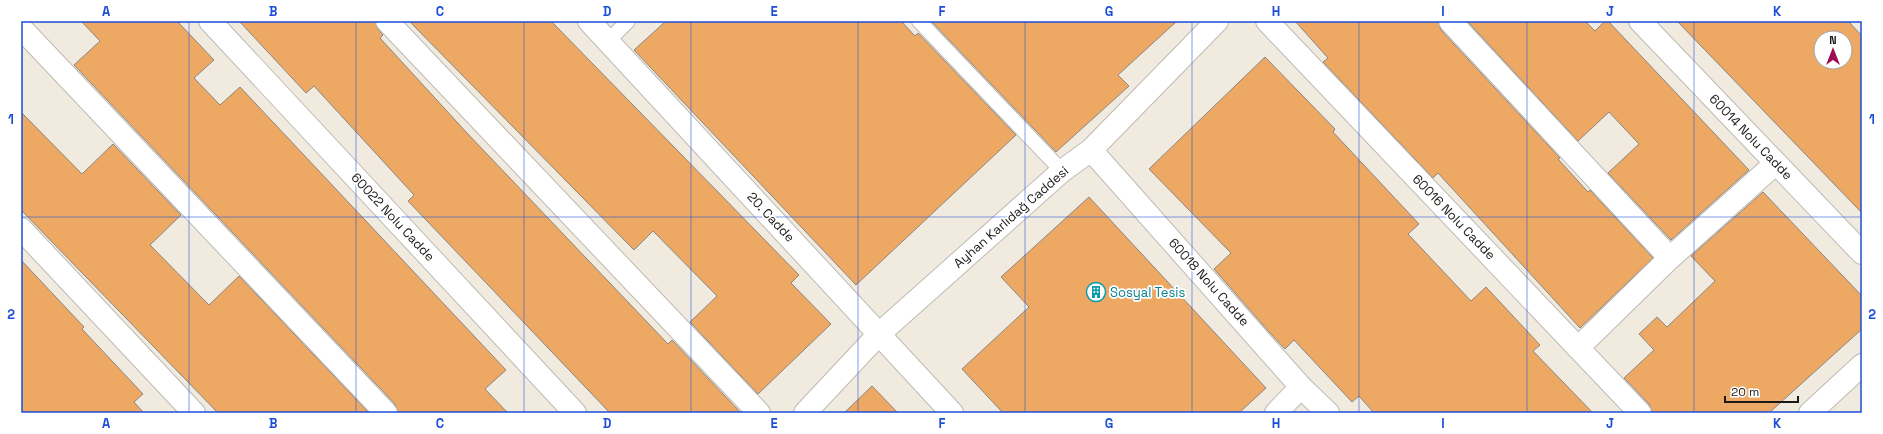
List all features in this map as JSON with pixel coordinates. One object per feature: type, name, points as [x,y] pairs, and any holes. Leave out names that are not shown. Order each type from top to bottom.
[{"type":"street","name":"60022 Nolu Cadde","points":[[210,21],[575,413]]},
{"type":"street","points":[[387,21],[759,413]]},
{"type":"street","name":"20. Cadde","points":[[589,21],[952,413]]},
{"type":"street","name":"Ayhan Karlıdağ Caddesi","points":[[805,413],[878,334],[1062,171],[1091,150],[1217,21]]},
{"type":"street","name":"60016 Nolu Cadde","points":[[1267,21],[1640,413]]},
{"type":"street","points":[[1450,21],[1670,258]]},
{"type":"street","name":"60014 Nolu Cadde","points":[[1640,21],[1862,253]]},
{"type":"street","points":[[21,28],[386,413]]},
{"type":"street","name":"60018 Nolu Cadde","points":[[1091,150],[1301,387],[1328,413]]},
{"type":"street","points":[[1578,348],[1670,258],[1776,163]]},
{"type":"street","points":[[21,229],[194,413]]},
{"type":"street","points":[[1811,413],[1862,365]]},
{"type":"street","points":[[1276,413],[1301,387]]},
{"type":"lane","points":[[608,40],[628,21]]},
{"type":"lane","points":[[919,21],[1062,171]]},
{"type":"shaded area","points":[[21,21],[1862,21],[1862,413],[21,413]]},
{"type":"building","points":[[81,21],[177,21],[214,60],[194,78],[220,105],[240,87],[506,370],[485,389],[508,413],[398,413],[395,404],[74,65],[100,41]]},
{"type":"building","points":[[239,21],[375,21],[378,29],[383,35],[380,38],[467,133],[668,344],[672,340],[740,412],[610,413],[408,201],[414,195],[314,86],[306,93]]},
{"type":"building","points":[[409,21],[551,21],[799,275],[791,283],[831,324],[758,394],[690,322],[717,296],[653,231],[634,250]]},
{"type":"building","points":[[666,21],[901,21],[915,36],[918,33],[1016,135],[856,285],[634,50]]},
{"type":"building","points":[[931,21],[1177,21],[1118,75],[1129,86],[1056,152]]},
{"type":"building","points":[[1295,21],[1438,21],[1441,30],[1560,158],[1558,159],[1588,192],[1590,190],[1653,258],[1580,328],[1438,173],[1433,178],[1323,62],[1328,58]]},
{"type":"building","points":[[1467,21],[1585,21],[1595,31],[1605,21],[1608,21],[1749,170],[1671,240],[1608,173],[1639,144],[1609,112],[1578,141]]},
{"type":"building","points":[[1677,21],[1848,21],[1862,36],[1862,213]]},
{"type":"building","points":[[1265,57],[1335,129],[1333,132],[1419,224],[1408,234],[1471,301],[1486,287],[1540,345],[1533,351],[1593,413],[1374,413],[1359,396],[1352,402],[1294,340],[1285,349],[1270,333],[1214,269],[1231,253],[1149,169]]},
{"type":"building","points":[[21,112],[82,174],[113,144],[181,215],[150,245],[209,305],[239,276],[369,413],[218,413],[21,210]]},
{"type":"building","points":[[1763,192],[1862,296],[1862,329],[1769,413],[1652,413],[1649,404],[1624,378],[1654,350],[1639,334],[1657,317],[1667,327],[1715,281],[1691,256]]},
{"type":"building","name":"Sosyal Tesis","points":[[1089,197],[1266,388],[1239,413],[1003,413],[962,369],[1029,307],[1001,277]]},
{"type":"building","points":[[21,260],[84,327],[82,329],[143,394],[134,402],[144,413],[21,413]]},
{"type":"building","points":[[872,386],[898,413],[844,413]]},
{"type":"place","name":"Sosyal Tesis","points":[[1096,292]]}]
